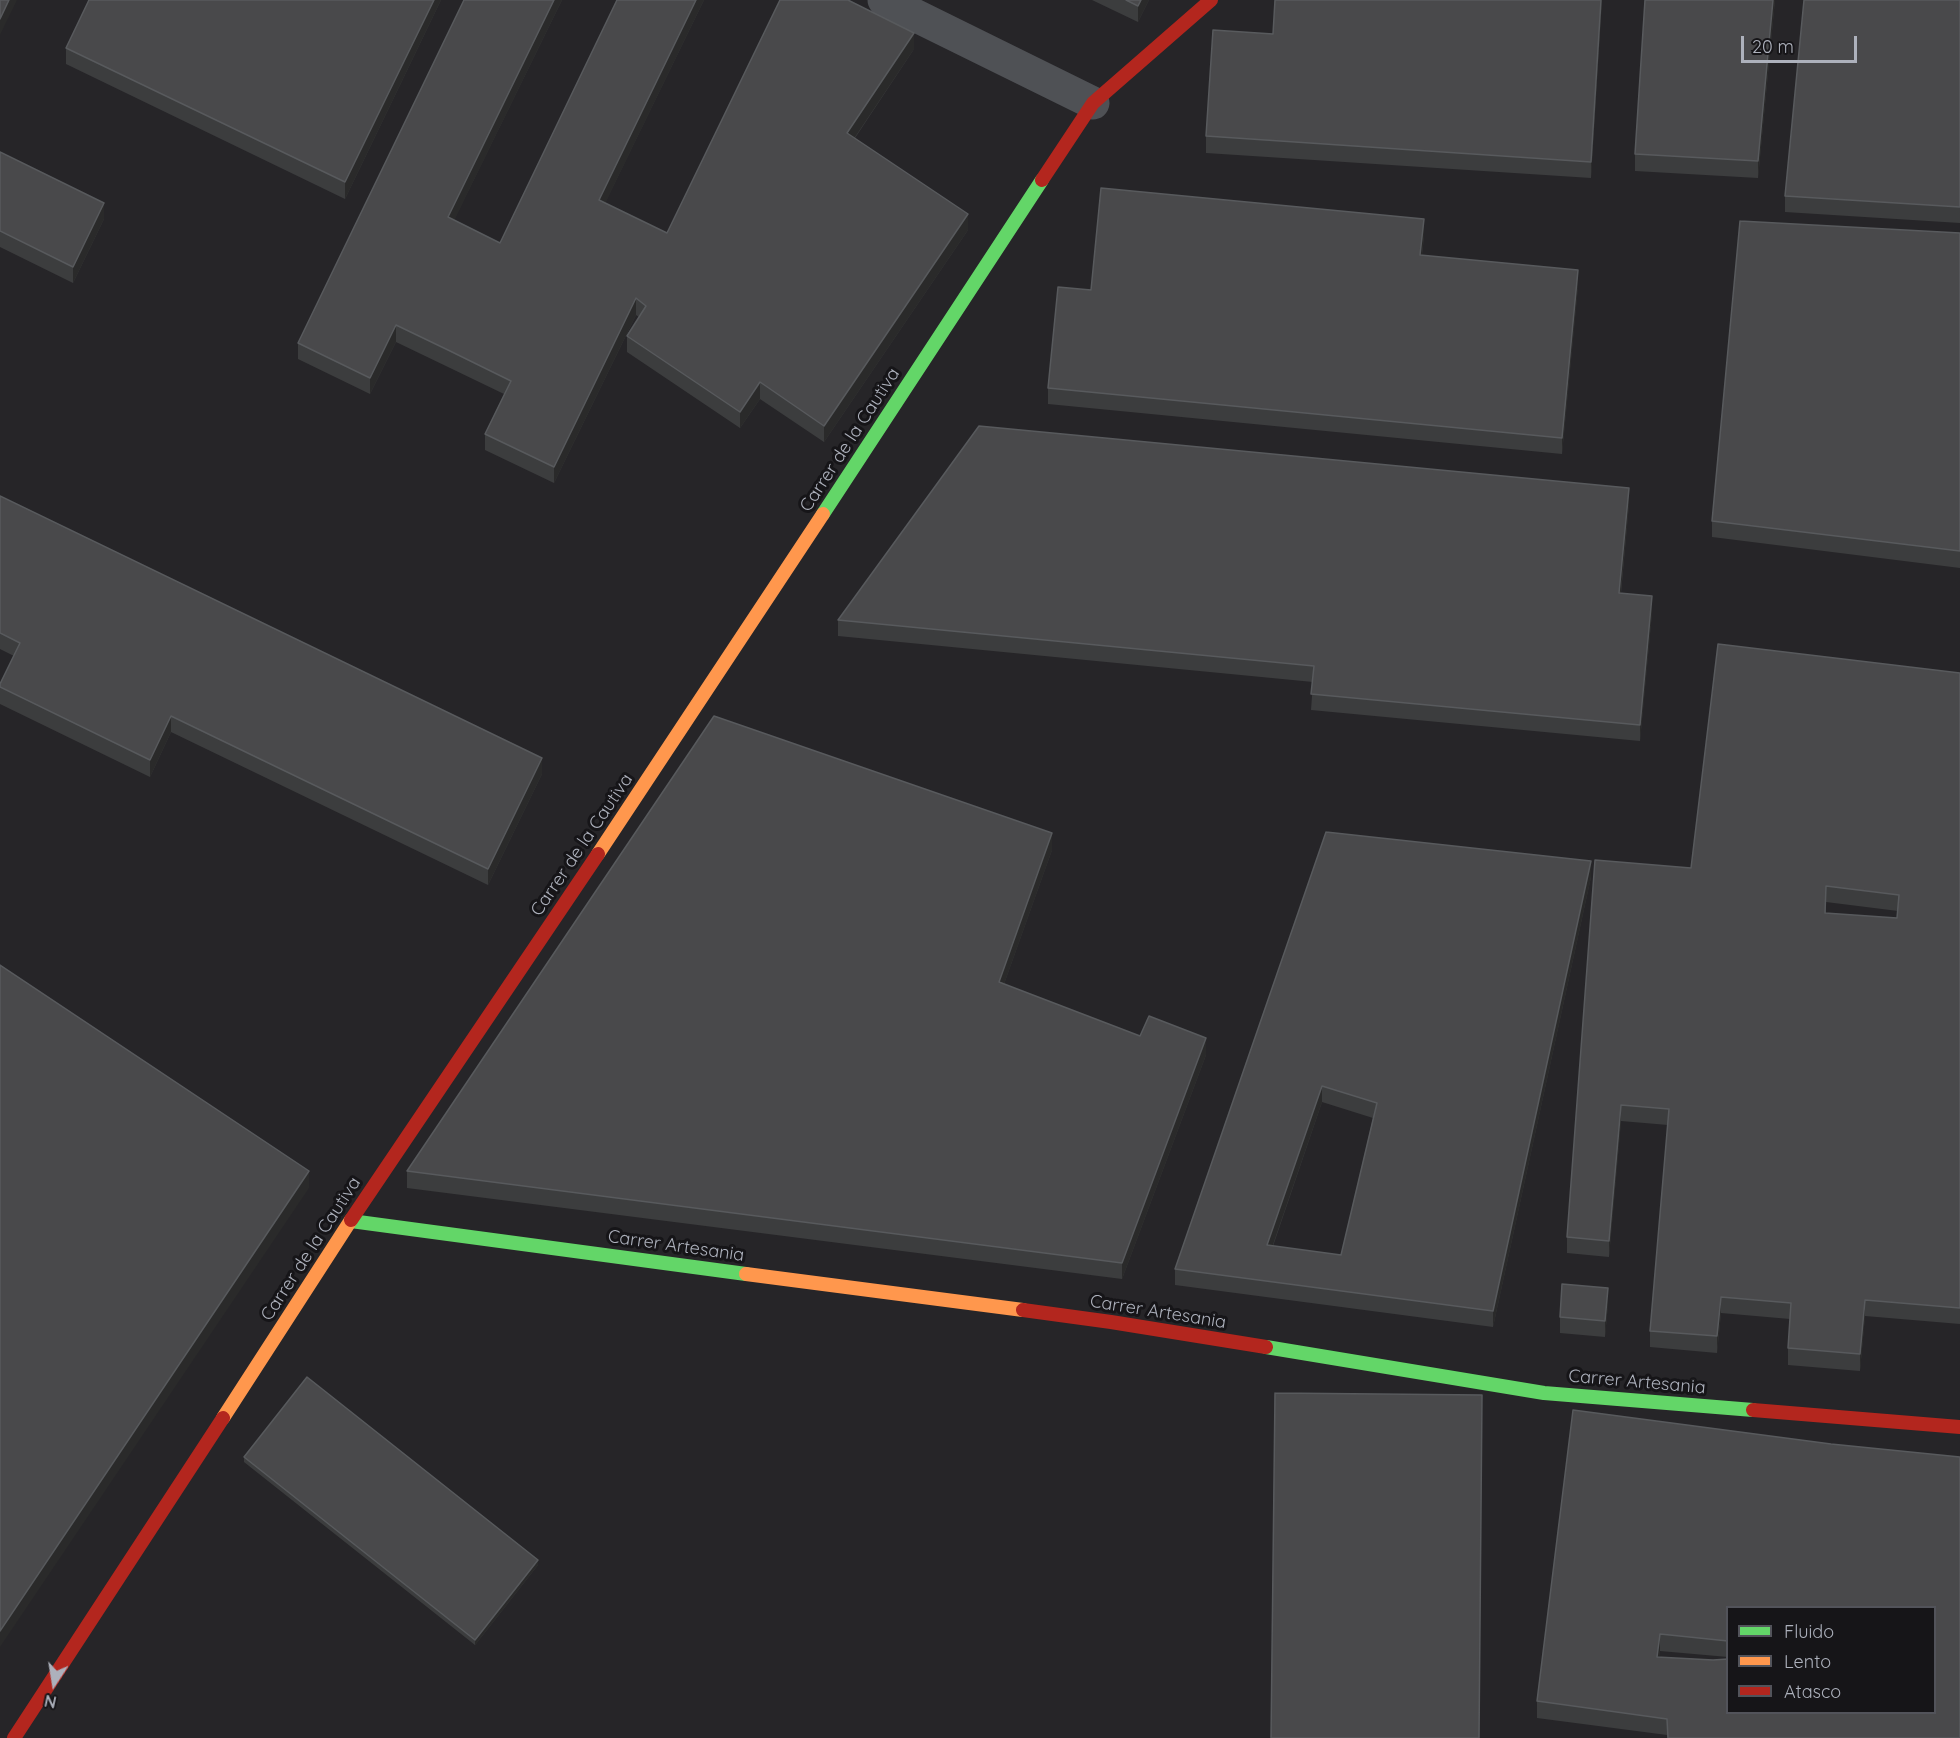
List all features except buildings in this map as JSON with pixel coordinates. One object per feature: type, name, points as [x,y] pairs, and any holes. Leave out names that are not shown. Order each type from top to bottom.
[{"type":"street","points":[[884,0],[1093,102]]},
{"type":"street","name":"Carrer de la Cautiva","points":[[14,1738],[351,1221],[679,734],[1093,102],[1211,0]]},
{"type":"street","name":"Carrer Artesania","points":[[351,1221],[1111,1322],[1544,1393],[1960,1427]]},
{"type":"shaded area","points":[[0,0],[1960,0],[1960,1738],[0,1738]]},
{"type":"traffic: fast","points":[[823,514],[1042,180]]},
{"type":"traffic: fast","points":[[351,1221],[746,1274]]},
{"type":"traffic: fast","points":[[1266,1347],[1544,1393],[1753,1410]]},
{"type":"traffic: slow","points":[[598,854],[823,514]]},
{"type":"traffic: slow","points":[[223,1418],[351,1220]]},
{"type":"traffic: slow","points":[[746,1274],[1023,1310]]},
{"type":"traffic: jam","points":[[1042,180],[1093,103],[1211,0]]},
{"type":"traffic: jam","points":[[351,1220],[598,854]]},
{"type":"traffic: jam","points":[[1023,1310],[1266,1347]]},
{"type":"traffic: jam","points":[[1753,1410],[1960,1427]]},
{"type":"traffic: jam","points":[[14,1738],[223,1418]]}]
